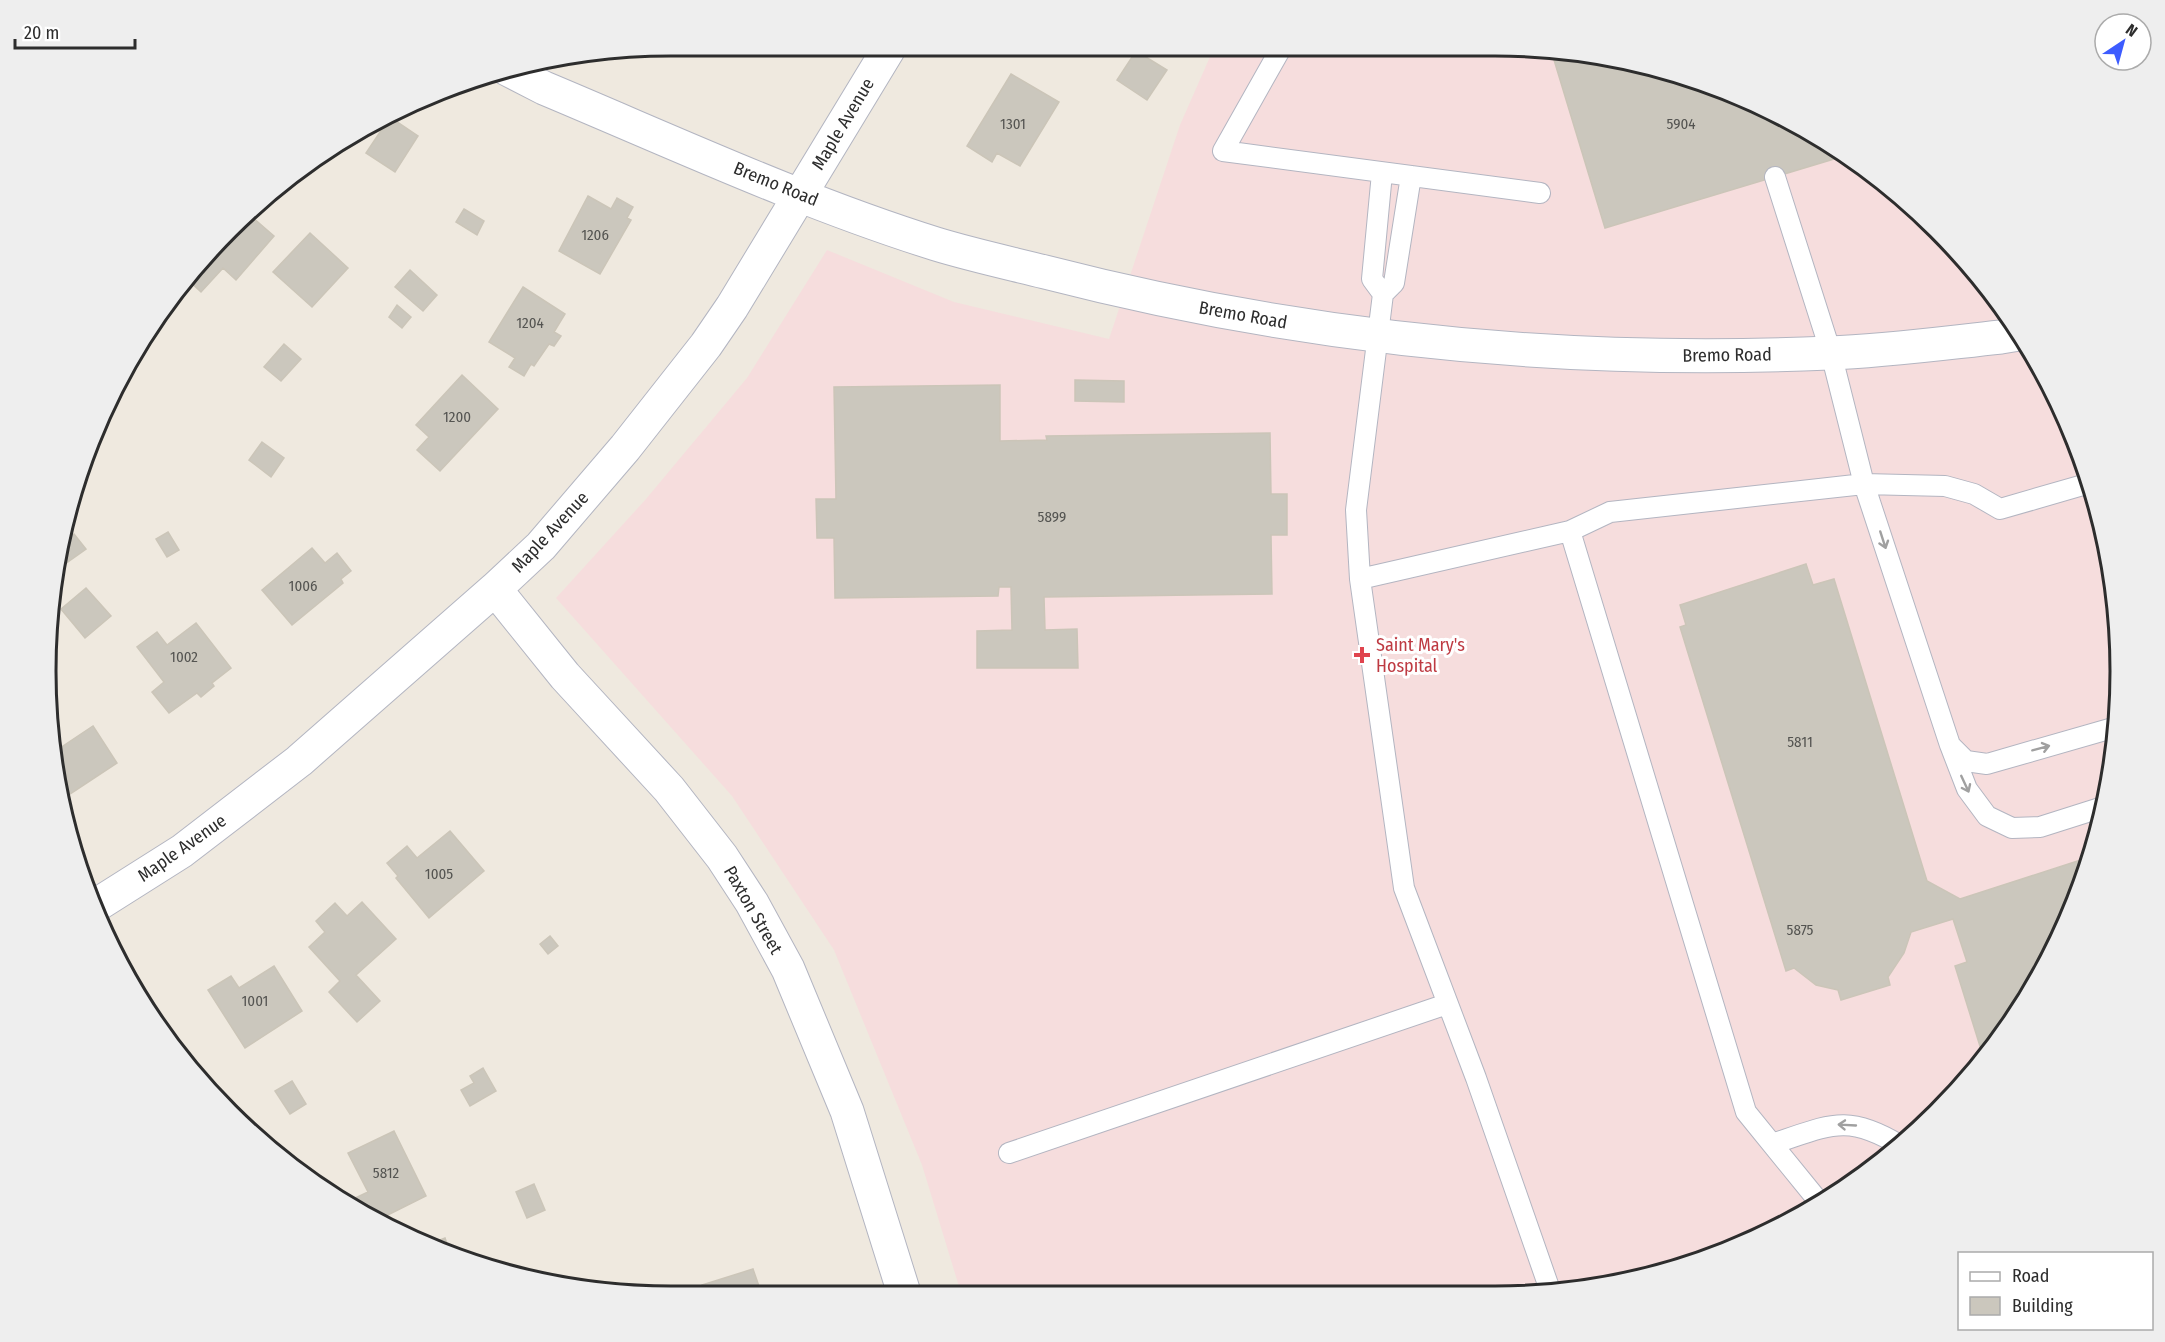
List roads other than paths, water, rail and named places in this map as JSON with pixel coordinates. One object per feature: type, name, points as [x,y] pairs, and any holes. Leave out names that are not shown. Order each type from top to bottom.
[{"type":"street","name":"Maple Avenue","points":[[100,903],[182,851],[299,761],[495,589],[548,537],[625,448],[706,345],[732,307],[884,56]]},
{"type":"street","name":"Bremo Road","points":[[518,75],[544,88],[800,195],[937,244],[1089,283],[1187,305],[1314,328],[1498,349],[1622,355],[1831,353],[2010,335]]},
{"type":"street","name":"Paxton Street","points":[[495,589],[565,676],[669,789],[722,856],[752,903],[788,969],[847,1111],[902,1286]]},
{"type":"lane","points":[[1277,56],[1223,151],[1540,194]]},
{"type":"lane","points":[[1382,173],[1372,279],[1383,294]]},
{"type":"lane","points":[[1411,176],[1394,283],[1383,294],[1356,510],[1360,579],[1404,888],[1476,1078],[1548,1284]]},
{"type":"lane","points":[[1775,177],[1831,353],[1864,484],[1950,745],[1967,789],[1987,816],[2013,828],[2040,826],[2094,810]]},
{"type":"lane","points":[[1360,579],[1570,531],[1610,512],[1864,484],[1944,486],[1974,494],[2000,509],[2081,486]]},
{"type":"lane","points":[[1570,531],[1746,1112],[1815,1196]]},
{"type":"lane","points":[[1950,745],[1966,761],[1987,764],[2106,730]]},
{"type":"lane","points":[[1009,1154],[1447,1004]]},
{"type":"lane","points":[[1772,1144],[1833,1124],[1857,1125],[1892,1141]]},
{"type":"place","name":"Saint Mary's Hospital","points":[[1362,655]]}]
